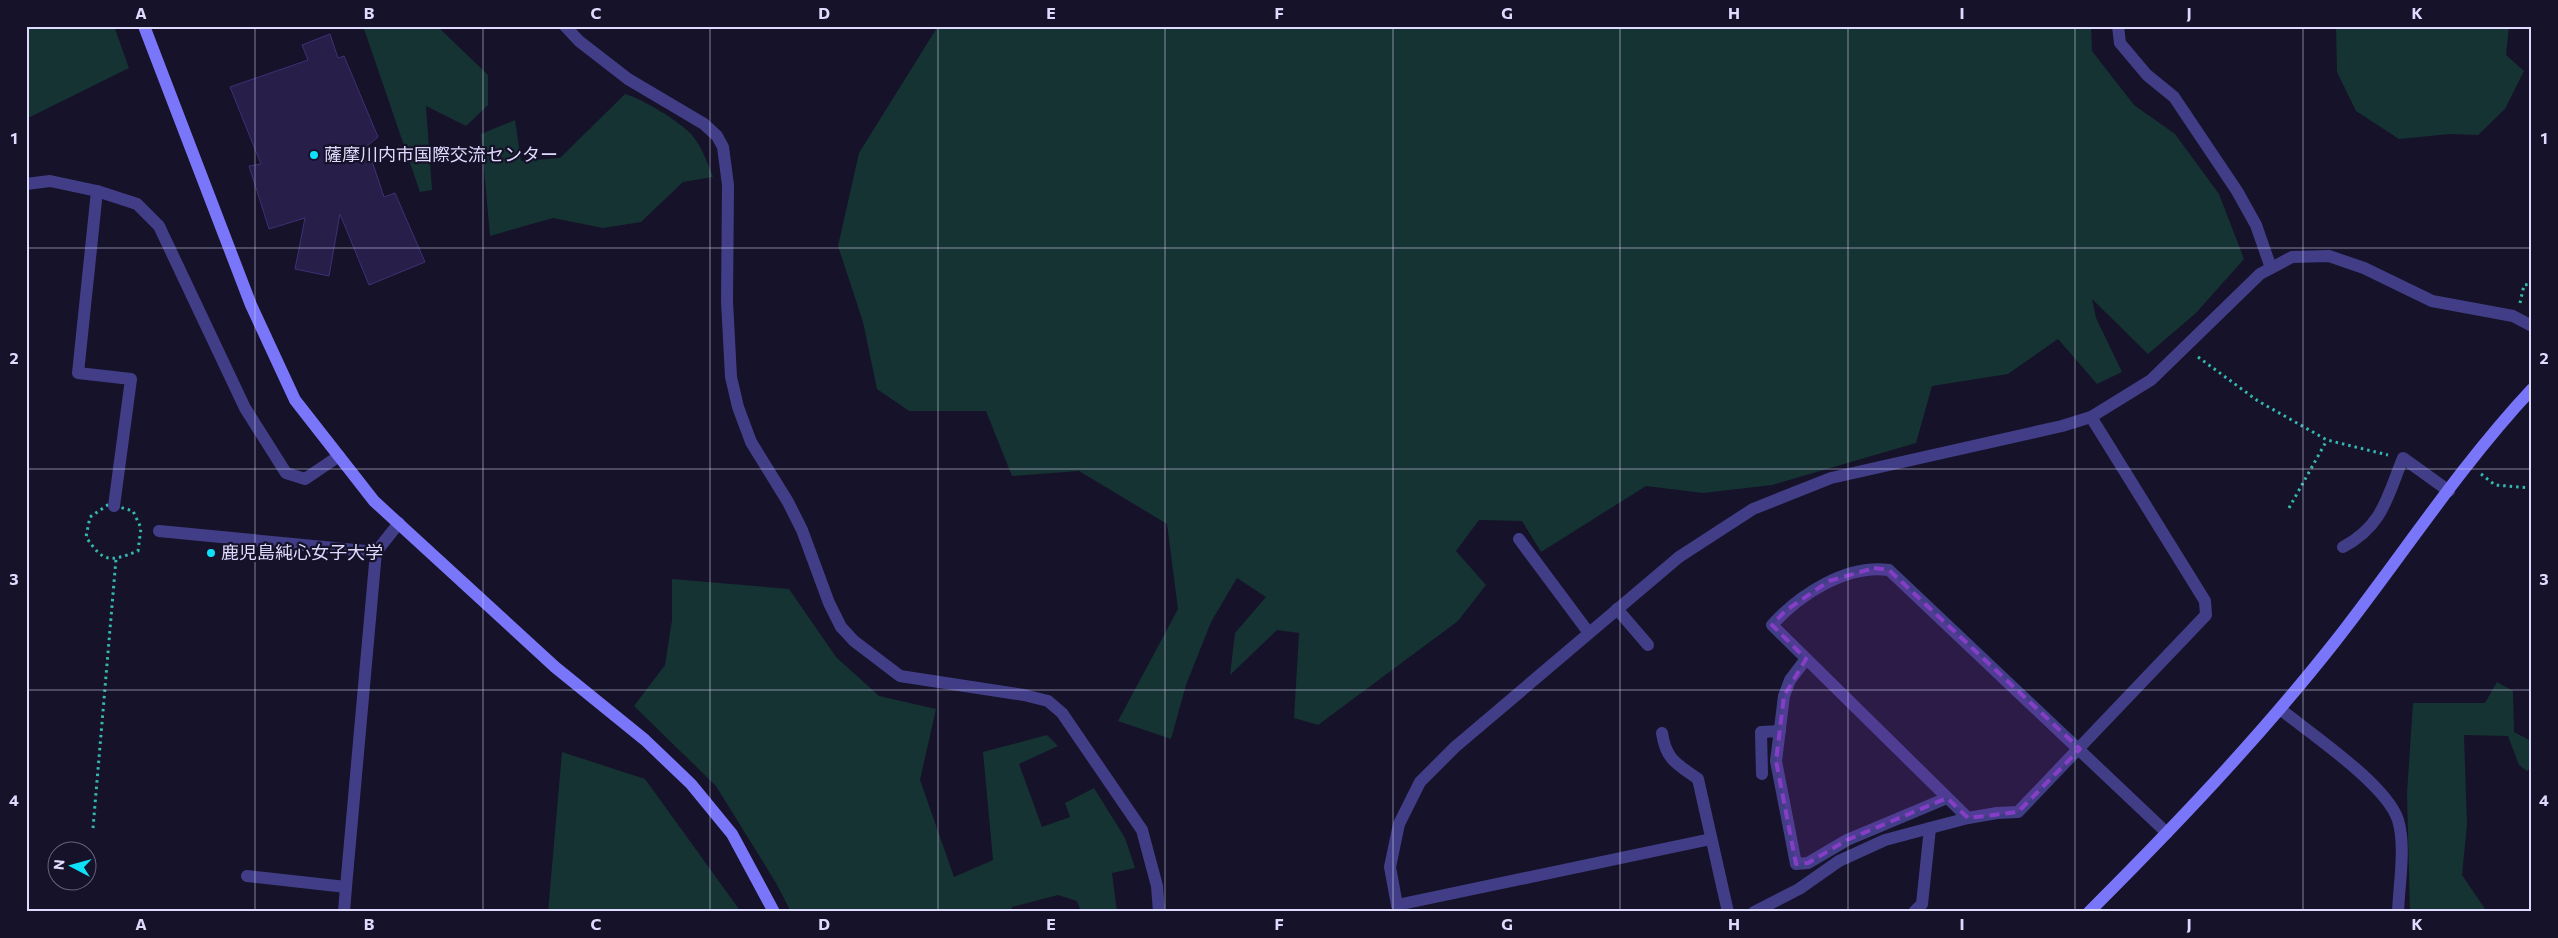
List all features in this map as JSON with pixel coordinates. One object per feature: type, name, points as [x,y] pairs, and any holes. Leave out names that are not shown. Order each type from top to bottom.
[{"type":"street","points":[[144,26],[251,305],[295,400],[374,501],[555,667],[645,740],[690,784],[732,834],[774,912]]},
{"type":"street","points":[[565,26],[580,41],[628,79],[704,124],[716,136],[723,147],[728,185],[727,301],[731,376],[738,407],[750,442],[788,502],[802,530],[829,603],[841,627],[854,641],[900,676],[1024,695],[1048,701],[1062,714],[1142,830],[1157,886],[1159,912]]},
{"type":"street","points":[[2118,26],[2120,43],[2147,75],[2174,97],[2237,191],[2256,225],[2271,268]]},
{"type":"street","points":[[26,184],[50,181],[98,191],[137,204],[159,226],[245,408],[286,473],[305,479],[339,456]]},
{"type":"street","points":[[98,191],[78,373],[131,378],[114,506]]},
{"type":"street","points":[[1712,838],[1399,908],[1390,867],[1399,824],[1420,782],[1455,747],[1679,557],[1762,505],[1831,478],[2062,426],[2091,417],[2151,380],[2260,274],[2292,257],[2330,256],[2364,268],[2432,302],[2517,318],[2532,326]]},
{"type":"street","points":[[2089,912],[2168,834],[2280,709],[2378,588],[2468,465],[2532,389]]},
{"type":"street","points":[[1754,912],[1799,889],[1839,861],[1885,840],[1968,818],[1997,813],[2018,812],[2206,615],[2205,601],[2091,417]]},
{"type":"street","points":[[2343,547],[2362,537],[2380,516],[2403,458],[2450,491]]},
{"type":"street","points":[[344,912],[376,552],[399,524]]},
{"type":"street","points":[[159,531],[376,552]]},
{"type":"street","points":[[1519,538],[1589,633]]},
{"type":"street","points":[[1968,818],[1772,625],[1785,611],[1829,581],[1874,568],[1888,570],[2168,834]]},
{"type":"street","points":[[1617,609],[1648,645]]},
{"type":"street","points":[[1806,659],[1790,680],[1784,696],[1776,761],[1796,864],[1808,863],[1847,840],[1947,798]]},
{"type":"street","points":[[2280,709],[2380,789],[2398,820],[2401,852],[2398,912]]},
{"type":"street","points":[[1762,774],[1761,732],[1780,731]]},
{"type":"street","points":[[1662,733],[1664,748],[1670,758],[1698,779],[1728,912]]},
{"type":"street","points":[[1914,912],[1922,904],[1930,828]]},
{"type":"street","points":[[247,876],[346,887]]},
{"type":"path","points":[[2517,318],[2524,285],[2532,284]]},
{"type":"path","points":[[2185,348],[2258,401],[2327,440],[2403,458]]},
{"type":"path","points":[[2289,508],[2327,440]]},
{"type":"path","points":[[2468,465],[2495,485],[2532,488]]},
{"type":"path","points":[[109,504],[133,511],[141,528],[138,551],[116,559],[98,554],[86,537],[90,518],[109,504]]},
{"type":"path","points":[[93,828],[116,559]]},
{"type":"highlighted area","points":[[1874,568],[1889,570],[2080,749],[2018,812],[1968,818],[1947,798],[1847,840],[1808,863],[1796,864],[1776,761],[1784,696],[1806,659],[1772,625],[1785,611],[1829,581]]},
{"type":"green space","points":[[26,26],[114,26],[129,68],[26,119]]},
{"type":"green space","points":[[363,26],[437,26],[488,75],[488,105],[466,126],[426,106],[432,190],[420,192]]},
{"type":"green space","points":[[938,26],[2091,26],[2092,51],[2134,105],[2175,134],[2219,194],[2244,259],[2196,313],[2148,354],[2092,299],[2096,318],[2122,372],[2097,384],[2058,339],[2008,374],[1932,386],[1916,443],[1772,485],[1703,493],[1646,486],[1541,552],[1522,521],[1479,520],[1456,551],[1486,585],[1458,621],[1318,725],[1294,718],[1299,633],[1277,630],[1230,675],[1235,633],[1266,597],[1237,578],[1211,622],[1186,685],[1171,739],[1118,721],[1178,609],[1167,524],[1079,471],[1012,476],[986,411],[909,411],[877,389],[863,322],[838,246],[859,153]]},
{"type":"green space","points":[[2336,26],[2509,26],[2506,55],[2524,71],[2505,109],[2478,135],[2450,134],[2399,139],[2356,111],[2337,72]]},
{"type":"green space","points":[[625,94],[651,105],[686,129],[699,145],[713,177],[683,182],[641,222],[603,228],[553,218],[490,236],[481,134],[515,120],[521,161],[560,158]]},
{"type":"green space","points":[[672,579],[789,589],[836,657],[879,696],[936,709],[920,780],[954,877],[993,860],[983,752],[1047,735],[1058,746],[1019,764],[1042,827],[1070,817],[1065,803],[1094,788],[1125,838],[1135,868],[1112,873],[1117,912],[1081,912],[1077,901],[1058,895],[1012,907],[1011,912],[791,912],[776,883],[716,786],[634,706],[665,665],[672,620]]},
{"type":"green space","points":[[2497,682],[2513,691],[2514,732],[2531,741],[2532,766],[2527,771],[2519,765],[2508,736],[2464,735],[2467,825],[2462,875],[2487,912],[2410,912],[2407,793],[2413,703],[2485,703]]},
{"type":"green space","points":[[562,752],[645,779],[741,912],[548,912]]},
{"type":"building","name":"薩摩川内市国際交流センター","points":[[330,34],[338,58],[344,56],[378,137],[367,146],[384,197],[395,193],[425,262],[369,285],[340,214],[329,276],[295,269],[305,218],[269,229],[249,166],[261,164],[230,87],[308,60],[302,45]]},
{"type":"place","name":"薩摩川内市国際交流センター","points":[[314,155]]},
{"type":"place","name":"鹿児島純心女子大学","points":[[211,553]]}]
